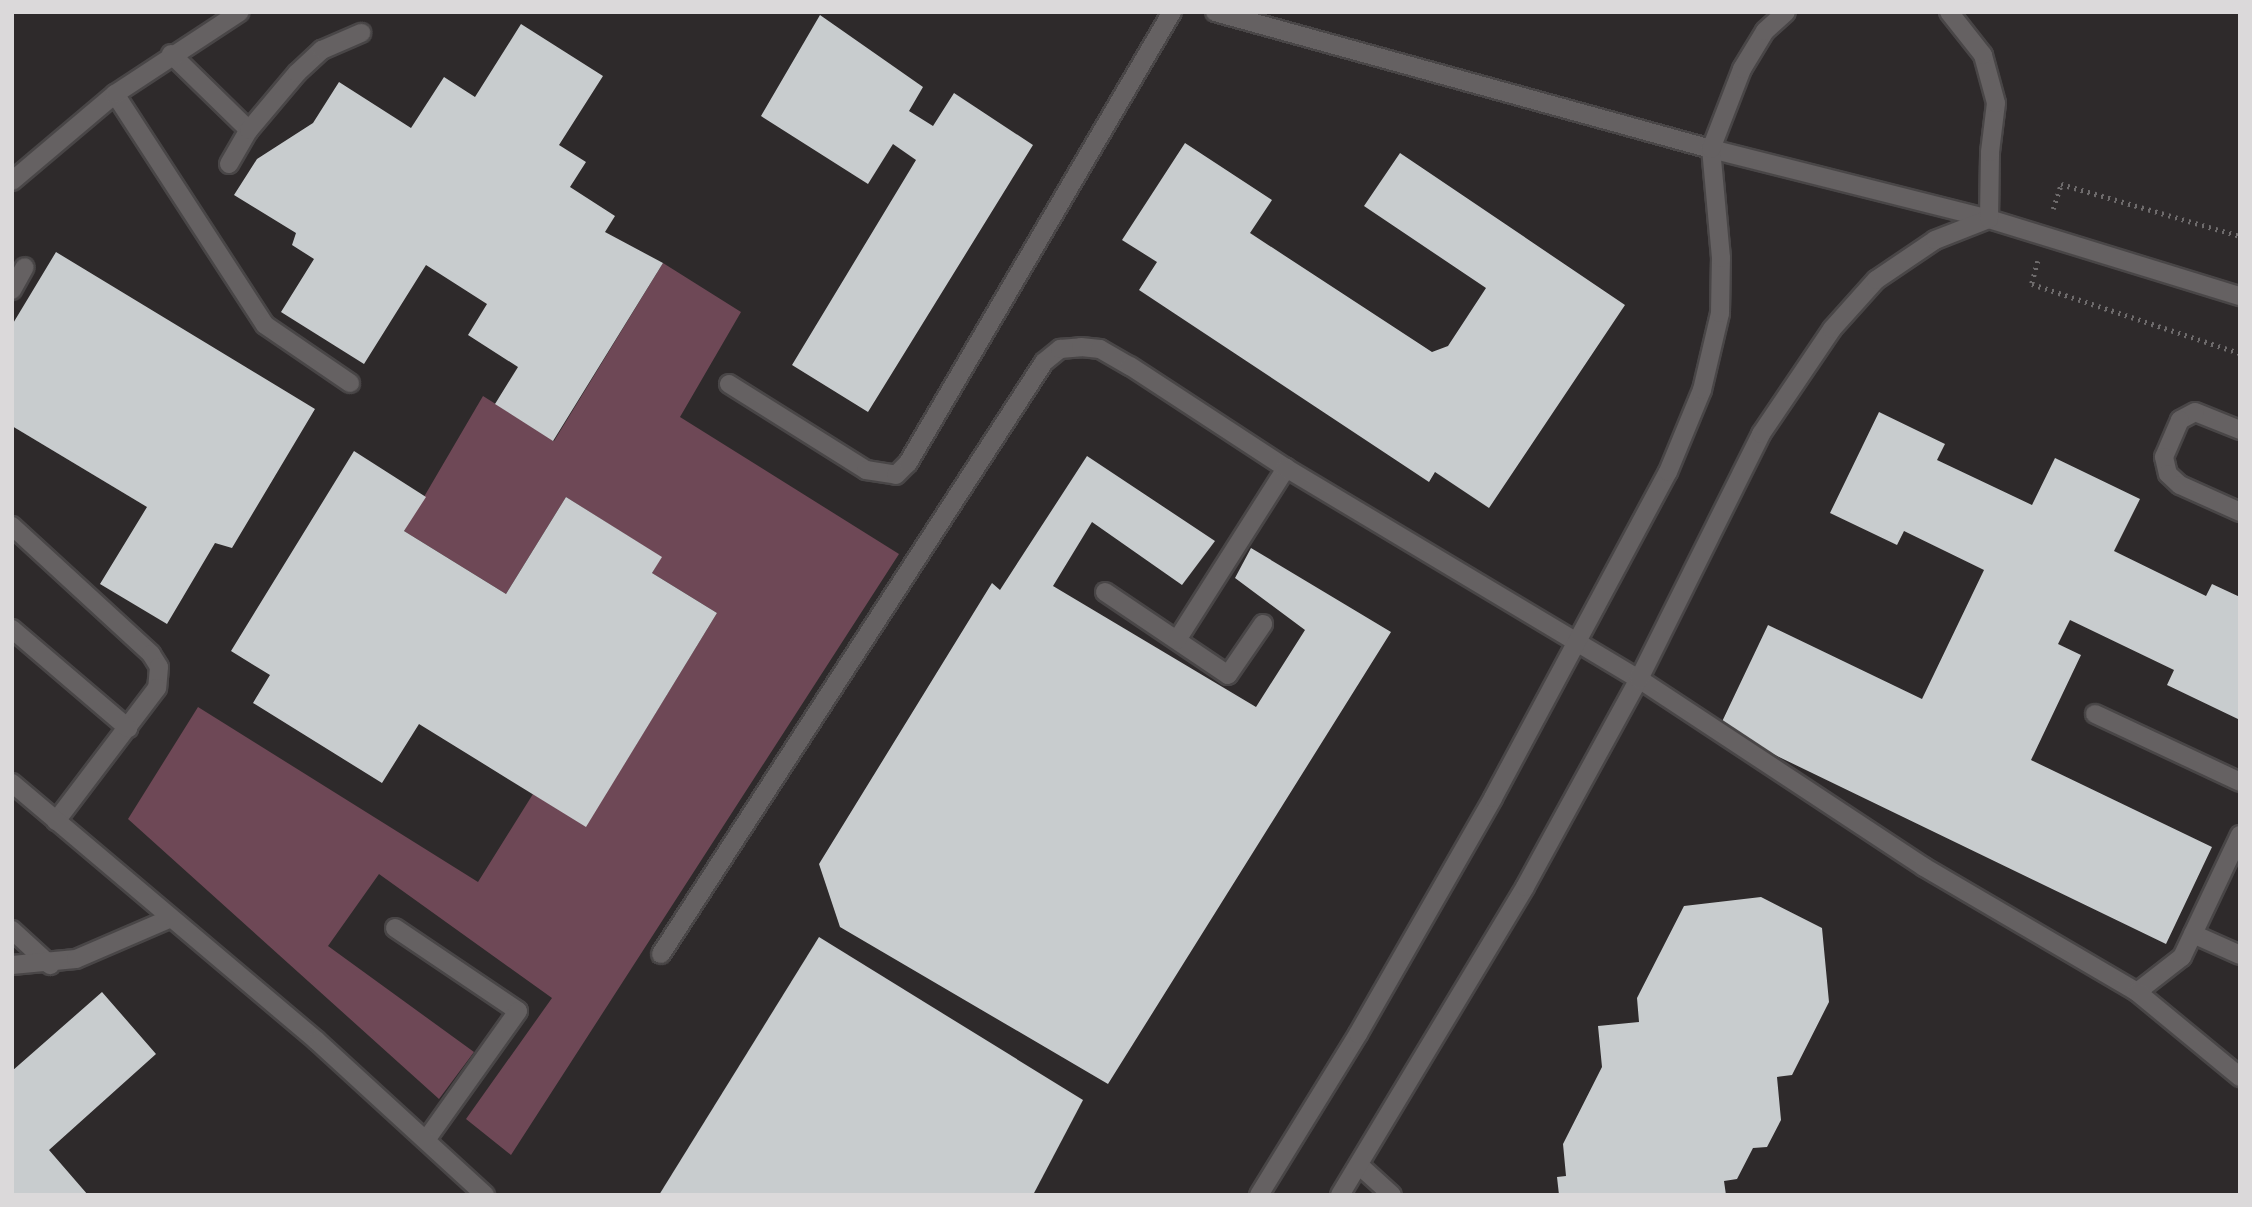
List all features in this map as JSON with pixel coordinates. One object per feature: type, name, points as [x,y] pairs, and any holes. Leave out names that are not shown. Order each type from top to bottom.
[{"type":"street","points":[[12,181],[115,94],[171,54],[240,12]]},
{"type":"street","points":[[729,384],[866,470],[896,475],[908,463],[1172,12]]},
{"type":"street","points":[[1215,12],[1711,149],[1989,219],[2240,296]]},
{"type":"street","points":[[1259,1195],[1358,1034],[1668,472],[1702,390],[1720,313],[1721,258],[1711,149],[1742,69],[1765,31],[1786,12]]},
{"type":"street","points":[[1949,12],[1983,55],[1996,103],[1990,152],[1989,219]]},
{"type":"street","points":[[229,164],[249,130],[322,50],[361,33]]},
{"type":"street","points":[[171,54],[249,130]]},
{"type":"street","points":[[115,94],[265,325],[350,383]]},
{"type":"street","points":[[1340,1195],[1360,1166],[1525,887],[1639,679],[1761,434],[1832,329],[1876,280],[1935,240],[1989,219]]},
{"type":"street","points":[[12,290],[25,267]]},
{"type":"street","points":[[662,954],[1044,362],[1060,349],[1100,349],[1286,468],[1577,640],[1924,867],[2137,992],[2240,1077]]},
{"type":"street","points":[[2240,430],[2194,412],[2180,420],[2164,457],[2168,474],[2180,485],[2240,512]]},
{"type":"street","points":[[1177,640],[1286,468]]},
{"type":"street","points":[[12,526],[151,654],[159,667],[157,688],[56,821]]},
{"type":"street","points":[[1105,592],[1228,675],[1263,624]]},
{"type":"street","points":[[12,629],[128,728]]},
{"type":"street","points":[[2095,714],[2240,782]]},
{"type":"street","points":[[12,783],[426,1140],[485,1195]]},
{"type":"street","points":[[2137,992],[2182,957],[2239,838]]},
{"type":"street","points":[[12,965],[50,965],[76,959],[171,918]]},
{"type":"street","points":[[394,929],[518,1011],[426,1140]]},
{"type":"street","points":[[12,930],[50,965]]},
{"type":"street","points":[[2193,934],[2240,955]]},
{"type":"street","points":[[1360,1166],[1392,1195]]},
{"type":"shaded area","points":[[663,263],[741,312],[680,417],[899,554],[511,1155],[466,1119],[552,998],[379,874],[328,946],[474,1052],[439,1099],[128,819],[198,707],[478,882],[533,794],[586,826],[717,613],[652,573],[661,557],[566,497],[506,594],[404,531],[483,396],[554,441]]},
{"type":"building","points":[[820,15],[923,87],[909,111],[933,126],[954,93],[1033,145],[868,412],[792,365],[916,160],[893,144],[868,184],[761,116]]},
{"type":"building","points":[[521,24],[603,76],[559,145],[586,162],[570,187],[615,216],[605,232],[663,263],[553,441],[495,404],[518,367],[468,335],[487,304],[426,265],[364,364],[281,312],[314,259],[292,245],[296,233],[234,195],[257,159],[313,123],[339,82],[411,128],[444,77],[475,97]]},
{"type":"building","points":[[1185,143],[1272,200],[1250,233],[1432,352],[1448,346],[1486,288],[1364,206],[1400,153],[1625,305],[1489,508],[1435,472],[1429,482],[1139,290],[1157,262],[1122,240]]},
{"type":"building","points":[[56,252],[315,409],[232,548],[215,543],[167,624],[100,584],[147,507],[12,426],[12,325]]},
{"type":"building","points":[[1879,412],[1945,444],[1937,460],[2032,505],[2055,458],[2140,499],[2114,551],[2206,596],[2212,584],[2240,597],[2240,720],[2167,685],[2174,670],[2070,620],[2058,644],[2081,655],[2031,760],[2212,847],[2166,944],[1719,728],[1768,625],[1922,699],[1984,570],[1904,531],[1897,545],[1830,513]]},
{"type":"building","points":[[354,451],[426,497],[404,531],[506,594],[566,497],[662,557],[652,573],[717,613],[586,827],[419,724],[382,783],[253,703],[270,675],[231,651]]},
{"type":"building","points":[[1087,456],[1215,541],[1182,585],[1092,522],[1053,586],[1256,707],[1305,630],[1235,578],[1251,548],[1391,632],[1108,1084],[840,927],[819,864],[992,583],[1000,590]]},
{"type":"building","points":[[1761,897],[1822,928],[1829,1002],[1792,1075],[1777,1077],[1781,1120],[1767,1147],[1753,1148],[1737,1179],[1724,1181],[1726,1195],[1559,1195],[1557,1177],[1566,1176],[1563,1144],[1602,1067],[1598,1026],[1639,1022],[1637,998],[1684,906]]},
{"type":"building","points":[[819,937],[1083,1100],[1033,1195],[659,1195]]},
{"type":"building","points":[[102,992],[156,1054],[49,1150],[88,1195],[12,1195],[12,1071]]}]
